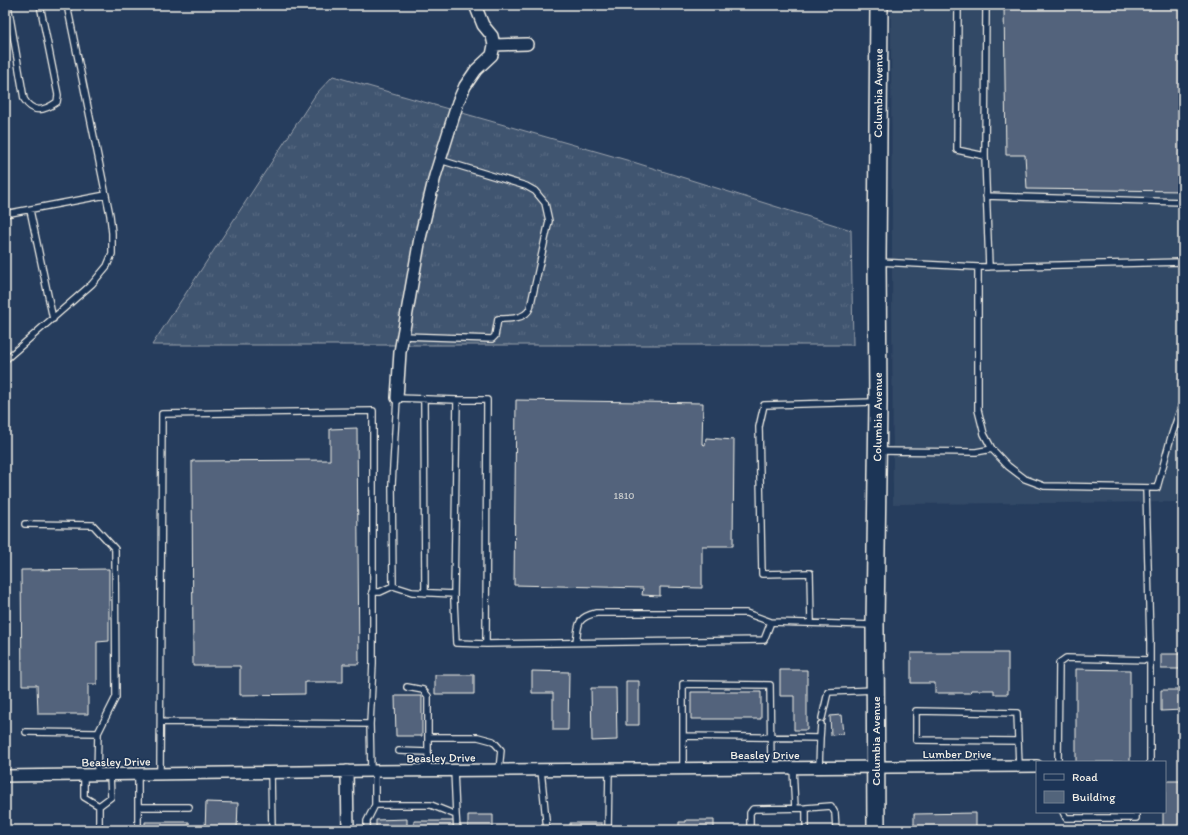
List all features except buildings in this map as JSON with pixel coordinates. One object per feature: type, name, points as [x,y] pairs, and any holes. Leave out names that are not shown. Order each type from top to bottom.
[{"type":"main road","name":"Columbia Avenue","points":[[876,830],[875,625],[878,402],[877,262],[879,5]]},
{"type":"street","points":[[397,398],[400,352],[420,238],[440,160],[458,102],[465,86],[476,70],[492,55],[494,45],[492,36],[484,26],[475,5]]},
{"type":"street","points":[[494,45],[527,44]]},
{"type":"street","name":"Lumber Drive","points":[[876,767],[1036,766]]},
{"type":"street","name":"Beasley Drive","points":[[5,776],[454,770],[876,767]]},
{"type":"street","points":[[347,772],[348,830]]},
{"type":"lane","points":[[8,5],[24,99],[28,106],[36,110],[43,109],[57,102],[58,95],[40,5]]},
{"type":"lane","points":[[5,360],[92,284],[107,266],[112,254],[112,233],[106,195],[67,5]]},
{"type":"lane","points":[[958,5],[957,150],[985,156]]},
{"type":"lane","points":[[986,5],[985,156],[989,267]]},
{"type":"lane","points":[[403,336],[492,338],[494,336],[498,318],[508,319],[525,315],[529,312],[549,221],[545,203],[536,191],[526,186],[440,160]]},
{"type":"lane","points":[[5,214],[106,195]]},
{"type":"lane","points":[[986,196],[1183,202]]},
{"type":"lane","points":[[30,210],[53,319]]},
{"type":"lane","points":[[877,262],[978,267],[1183,262]]},
{"type":"lane","points":[[978,267],[978,410],[984,434],[992,449],[1008,466],[1026,479],[1044,486],[1157,488],[1183,401]]},
{"type":"lane","points":[[393,586],[392,484],[397,398],[487,400],[486,644]]},
{"type":"lane","points":[[424,399],[425,593]]},
{"type":"lane","points":[[456,400],[454,594],[456,643],[486,644],[764,640],[771,622]]},
{"type":"lane","points":[[811,623],[810,573],[762,574],[759,427],[764,405],[878,402]]},
{"type":"lane","points":[[160,774],[162,414],[373,411],[373,663],[370,724],[375,805],[367,821],[367,830]]},
{"type":"lane","points":[[877,451],[976,452],[992,449]]},
{"type":"lane","points":[[1146,488],[1150,660],[1150,761]]},
{"type":"lane","points":[[26,524],[94,525],[114,549],[116,697],[98,733],[97,775]]},
{"type":"lane","points":[[372,592],[380,592],[393,586],[412,592],[454,594]]},
{"type":"lane","points":[[576,642],[579,622],[586,616],[596,613],[746,613],[771,622],[875,625]]},
{"type":"lane","points":[[1058,761],[1059,664],[1066,658],[1150,660]]},
{"type":"lane","points":[[683,769],[683,684],[770,685],[771,768]]},
{"type":"lane","points":[[407,687],[423,690],[428,696],[428,771]]},
{"type":"lane","points":[[819,768],[821,721],[828,692],[876,690]]},
{"type":"lane","points":[[1018,741],[916,740],[916,711],[1017,713],[1019,766]]},
{"type":"lane","points":[[161,722],[370,724]]},
{"type":"lane","points":[[26,732],[98,733]]},
{"type":"lane","points":[[683,736],[820,738]]},
{"type":"lane","points":[[428,737],[478,737],[493,741],[500,750],[500,770]]},
{"type":"lane","points":[[399,751],[428,752]]},
{"type":"lane","points":[[793,768],[795,808]]},
{"type":"lane","points":[[608,830],[609,769]]},
{"type":"lane","points":[[454,770],[457,830]]},
{"type":"lane","points":[[542,770],[548,830]]},
{"type":"lane","points":[[271,773],[272,830]]},
{"type":"lane","points":[[84,775],[84,797],[99,806]]},
{"type":"lane","points":[[99,806],[111,796],[110,775]]},
{"type":"lane","points":[[138,775],[138,830]]},
{"type":"lane","points":[[375,805],[431,805],[456,815]]},
{"type":"lane","points":[[99,806],[99,830]]},
{"type":"lane","points":[[138,807],[189,806]]},
{"type":"lane","points":[[750,830],[750,813],[753,809],[831,806],[835,812],[836,830]]},
{"type":"lane","points":[[806,808],[806,830]]},
{"type":"lane","points":[[1064,813],[1066,818],[1136,815]]},
{"type":"shaded area","points":[[891,5],[1183,5],[1183,502],[893,504]]},
{"type":"green space","points":[[333,76],[630,161],[851,230],[853,345],[152,345],[316,94]]}]
